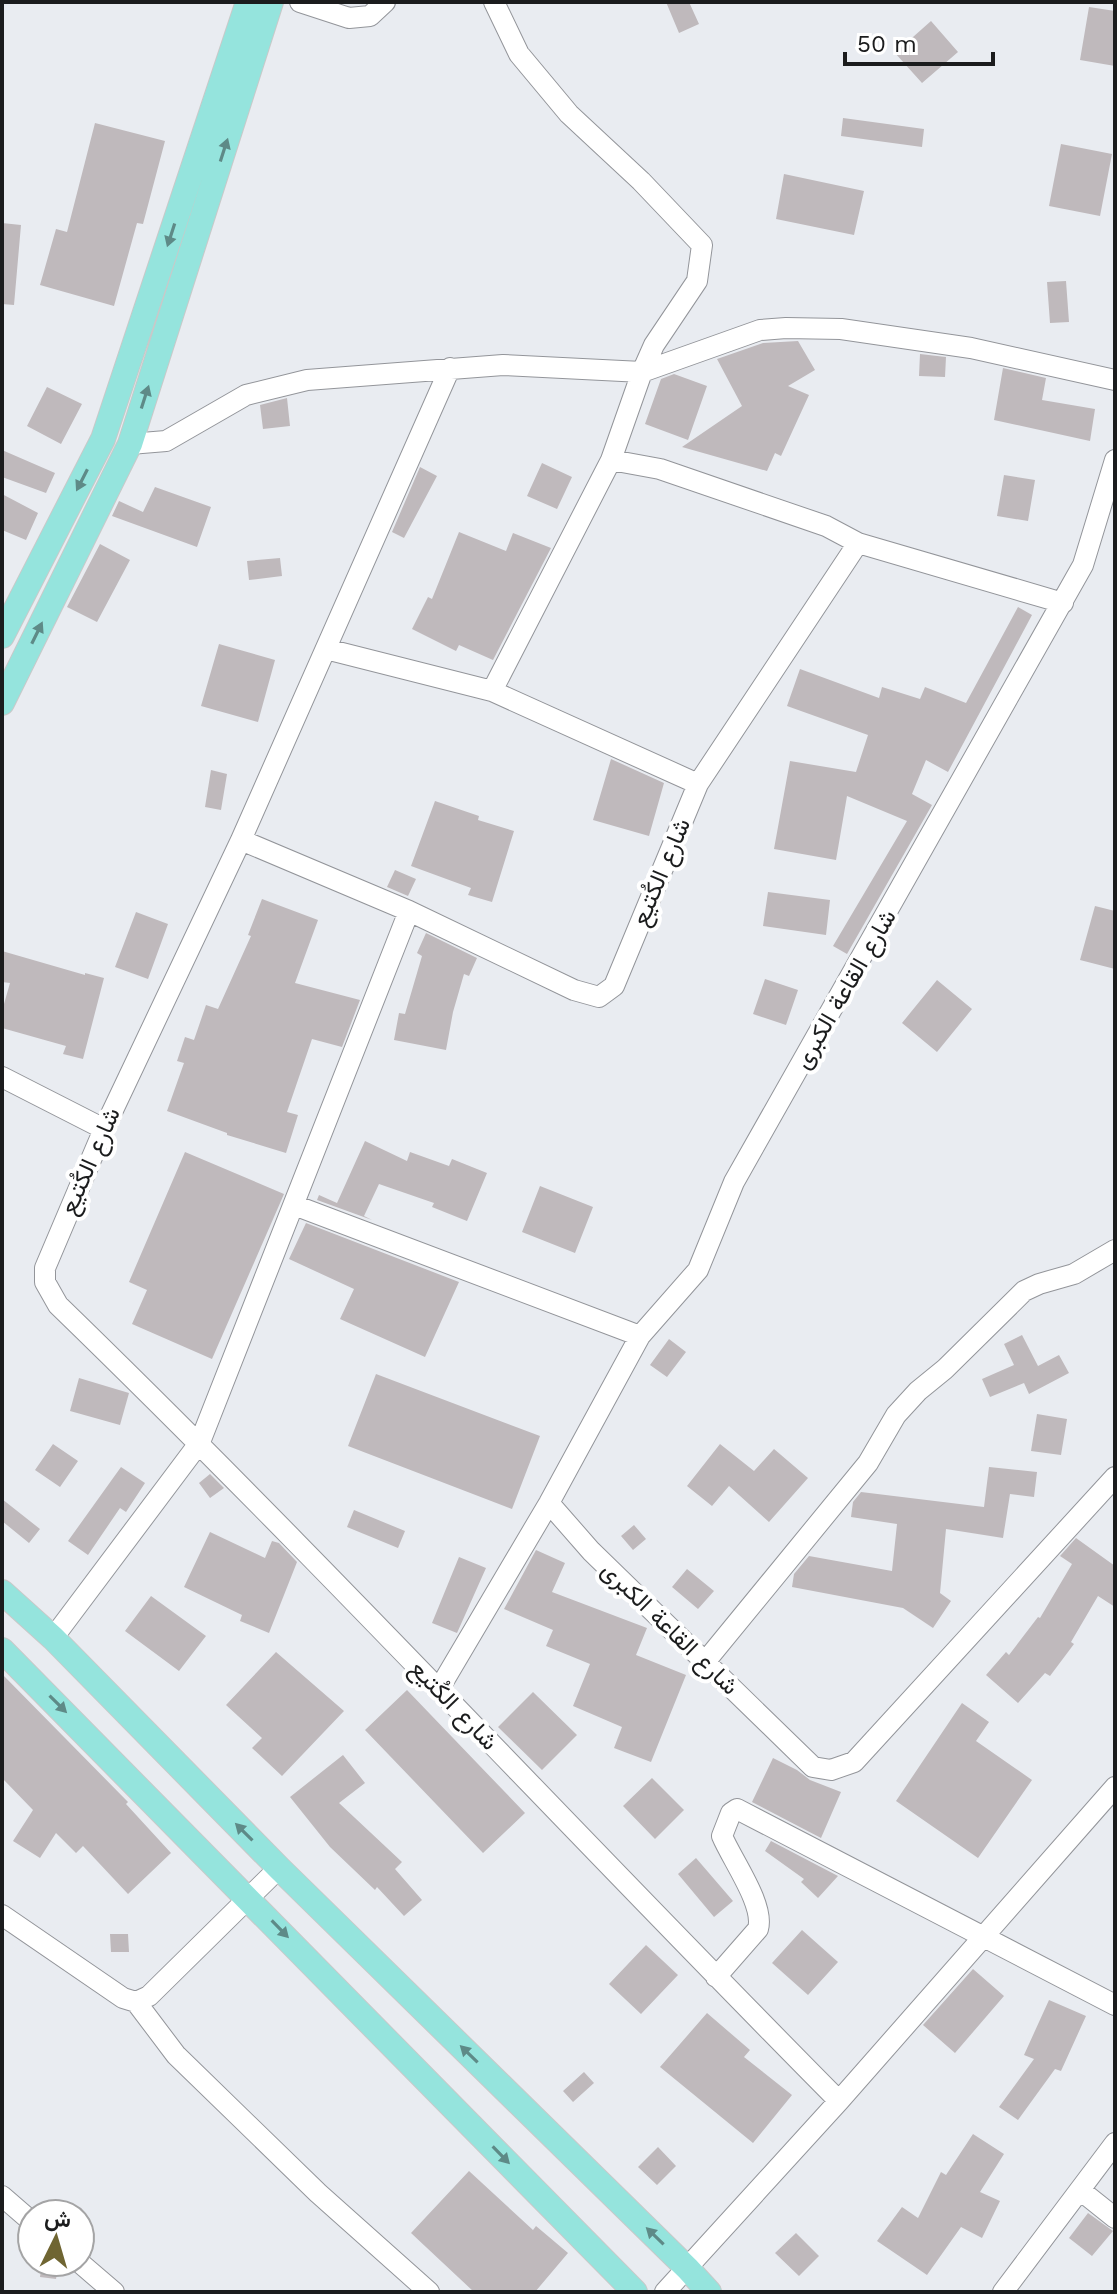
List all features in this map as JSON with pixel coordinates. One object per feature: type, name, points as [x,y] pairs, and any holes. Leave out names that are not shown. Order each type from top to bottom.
[{"type":"main road","points":[[2,636],[103,439],[248,2]]},
{"type":"main road","points":[[2,703],[130,444],[271,2]]},
{"type":"main road","points":[[2,1592],[53,1638],[279,1868],[709,2292]]},
{"type":"main road","points":[[2,1650],[248,1896],[635,2292]]},
{"type":"street","points":[[300,2],[349,18],[370,16],[385,2]]},
{"type":"street","points":[[492,691],[611,460],[654,345],[697,281],[702,245],[641,181],[569,114],[519,54],[494,2]]},
{"type":"street","points":[[130,444],[166,441],[246,395],[307,380],[503,365],[642,372],[760,330],[841,329],[971,348],[1115,380]]},
{"type":"street","points":[[241,840],[450,368]]},
{"type":"street","points":[[611,460],[660,469],[826,526],[858,543],[1063,603]]},
{"type":"street","name":"شارع القاعة الكبرى","points":[[439,1689],[549,1503],[640,1336],[698,1270],[734,1182],[1083,565],[1115,460]]},
{"type":"street","name":"شارع الكُتيع","points":[[839,2101],[200,1442],[58,1305],[45,1282],[45,1268],[104,1129],[241,840],[409,911],[574,990],[599,997],[614,986],[698,784],[858,543]]},
{"type":"street","points":[[326,649],[492,691],[698,784]]},
{"type":"street","points":[[53,1638],[200,1442],[409,911]]},
{"type":"street","points":[[2,1077],[104,1129]]},
{"type":"street","points":[[294,1205],[640,1336]]},
{"type":"street","points":[[705,1662],[868,1463],[896,1415],[918,1391],[945,1369],[1024,1291],[1074,1274],[1115,1250]]},
{"type":"street","name":"شارع القاعة الكبرى","points":[[549,1503],[591,1551],[813,1767],[831,1770],[854,1762],[1115,1477]]},
{"type":"street","points":[[665,2292],[839,2101],[1115,1787]]},
{"type":"street","points":[[716,1977],[758,1929],[761,1920],[722,1836],[731,1813],[737,1809],[1115,2005]]},
{"type":"street","points":[[136,2002],[149,1996],[279,1868]]},
{"type":"street","points":[[2,1915],[123,1998],[136,2002],[176,2055],[318,2193],[429,2292]]},
{"type":"street","points":[[1003,2292],[1115,2143]]},
{"type":"street","points":[[1080,2190],[1115,2218]]},
{"type":"street","points":[[96,2277],[114,2292]]},
{"type":"building","points":[[666,2],[689,2],[699,24],[679,33]]},
{"type":"building","points":[[1089,7],[1115,11],[1115,66],[1080,60]]},
{"type":"building","points":[[931,21],[958,52],[922,83],[895,53]]},
{"type":"building","points":[[843,118],[924,129],[922,147],[841,136]]},
{"type":"building","points":[[95,123],[165,141],[143,224],[137,223],[114,306],[40,285],[56,229],[67,232]]},
{"type":"building","points":[[1061,144],[1112,154],[1100,216],[1049,206]]},
{"type":"building","points":[[784,174],[864,191],[854,235],[776,219]]},
{"type":"building","points":[[2,223],[21,225],[14,305],[2,304]]},
{"type":"building","points":[[1066,281],[1069,322],[1050,323],[1047,282]]},
{"type":"building","points":[[798,341],[815,370],[788,386],[809,395],[781,456],[775,453],[767,471],[682,447],[742,406],[717,359],[763,343]]},
{"type":"building","points":[[920,354],[946,357],[945,377],[919,376]]},
{"type":"building","points":[[1003,368],[1046,378],[1042,400],[1095,409],[1090,441],[994,420]]},
{"type":"building","points":[[674,374],[707,386],[688,440],[645,424],[661,379]]},
{"type":"building","points":[[47,387],[82,404],[61,444],[27,426]]},
{"type":"building","points":[[287,398],[290,426],[263,429],[260,405]]},
{"type":"building","points":[[2,450],[55,473],[46,493],[2,477]]},
{"type":"building","points":[[542,463],[572,477],[557,509],[527,496]]},
{"type":"building","points":[[420,467],[437,476],[404,538],[392,532]]},
{"type":"building","points":[[1004,475],[1035,480],[1028,521],[997,516]]},
{"type":"building","points":[[155,487],[211,507],[197,547],[112,516],[119,501],[143,512]]},
{"type":"building","points":[[2,494],[38,513],[26,540],[2,530]]},
{"type":"building","points":[[459,532],[506,551],[513,533],[551,548],[493,660],[459,645],[456,651],[412,629],[428,597],[432,599]]},
{"type":"building","points":[[100,544],[130,560],[97,622],[67,607]]},
{"type":"building","points":[[280,558],[282,576],[249,580],[247,561]]},
{"type":"building","points":[[1018,607],[1032,615],[948,772],[926,760],[912,794],[932,805],[847,954],[833,946],[907,821],[847,796],[836,860],[774,849],[790,761],[856,772],[868,735],[787,706],[800,669],[879,698],[882,687],[920,699],[925,687],[966,703]]},
{"type":"building","points":[[219,644],[275,660],[258,722],[201,706]]},
{"type":"building","points":[[611,759],[664,783],[649,836],[593,820]]},
{"type":"building","points":[[211,770],[227,774],[221,810],[205,807]]},
{"type":"building","points":[[435,801],[479,816],[478,820],[514,831],[492,902],[468,895],[471,888],[411,866]]},
{"type":"building","points":[[395,870],[416,879],[408,896],[387,887]]},
{"type":"building","points":[[768,892],[830,900],[826,935],[763,926]]},
{"type":"building","points":[[262,899],[318,920],[295,983],[360,1000],[342,1047],[312,1039],[287,1112],[298,1115],[286,1153],[227,1135],[167,1111],[184,1063],[177,1061],[185,1037],[194,1040],[206,1005],[218,1009],[251,936],[248,935]]},
{"type":"building","points":[[1095,906],[1115,911],[1115,969],[1080,960]]},
{"type":"building","points":[[136,912],[168,924],[148,979],[115,967]]},
{"type":"building","points":[[426,933],[477,958],[469,976],[464,974],[446,1050],[394,1040],[399,1013],[405,1014],[422,956],[417,953]]},
{"type":"building","points":[[2,951],[104,978],[83,1059],[63,1054],[66,1046],[2,1028],[2,1011],[10,983],[2,982]]},
{"type":"building","points":[[765,979],[798,990],[786,1025],[753,1014]]},
{"type":"building","points":[[937,980],[972,1009],[937,1052],[902,1023]]},
{"type":"building","points":[[365,1141],[407,1161],[410,1152],[449,1166],[452,1159],[487,1173],[467,1221],[432,1207],[434,1203],[379,1184],[364,1216],[372,1220],[317,1200],[319,1195],[337,1203]]},
{"type":"building","points":[[185,1152],[284,1194],[212,1359],[132,1324],[147,1290],[129,1282]]},
{"type":"building","points":[[540,1186],[593,1207],[575,1253],[522,1232]]},
{"type":"building","points":[[306,1223],[459,1282],[425,1357],[340,1319],[354,1289],[289,1259]]},
{"type":"building","points":[[1022,1335],[1038,1366],[1059,1355],[1069,1373],[1029,1394],[1024,1383],[990,1397],[982,1379],[1014,1365],[1004,1344]]},
{"type":"building","points":[[669,1339],[686,1352],[667,1377],[650,1365]]},
{"type":"building","points":[[376,1374],[540,1436],[512,1509],[348,1446]]},
{"type":"building","points":[[79,1378],[129,1393],[120,1425],[70,1411]]},
{"type":"building","points":[[1037,1414],[1067,1419],[1061,1455],[1031,1451]]},
{"type":"building","points":[[53,1444],[78,1461],[60,1487],[35,1470]]},
{"type":"building","points":[[720,1444],[754,1471],[774,1449],[808,1478],[769,1522],[729,1486],[712,1506],[687,1486]]},
{"type":"building","points":[[121,1467],[145,1483],[126,1512],[120,1508],[88,1555],[68,1541]]},
{"type":"building","points":[[989,1467],[1037,1472],[1034,1497],[1010,1494],[1003,1538],[946,1529],[940,1593],[951,1601],[933,1628],[903,1608],[792,1587],[794,1574],[809,1556],[892,1571],[897,1524],[851,1517],[853,1502],[861,1492],[984,1507]]},
{"type":"building","points":[[210,1474],[224,1488],[210,1498],[199,1483]]},
{"type":"building","points":[[2,1499],[40,1529],[29,1543],[2,1521]]},
{"type":"building","points":[[354,1510],[405,1531],[398,1548],[347,1527]]},
{"type":"building","points":[[634,1525],[646,1539],[633,1550],[621,1536]]},
{"type":"building","points":[[210,1532],[265,1558],[272,1541],[279,1543],[297,1562],[269,1633],[240,1621],[242,1615],[184,1587]]},
{"type":"building","points":[[1076,1538],[1115,1566],[1115,1607],[1098,1596],[1071,1642],[1074,1644],[1050,1676],[1045,1673],[1018,1703],[986,1675],[1006,1652],[1009,1655],[1040,1618],[1072,1564],[1060,1556]]},
{"type":"building","points":[[536,1550],[565,1563],[552,1592],[647,1628],[636,1655],[686,1675],[651,1762],[614,1748],[622,1727],[573,1706],[590,1664],[546,1646],[553,1630],[504,1609]]},
{"type":"building","points":[[459,1557],[486,1568],[457,1633],[432,1623]]},
{"type":"building","points":[[687,1569],[714,1591],[698,1609],[672,1587]]},
{"type":"building","points":[[151,1596],[206,1636],[179,1671],[125,1631]]},
{"type":"building","points":[[276,1652],[344,1711],[282,1776],[252,1748],[262,1738],[226,1705]]},
{"type":"building","points":[[2,1674],[128,1802],[126,1804],[171,1853],[128,1894],[83,1846],[76,1853],[56,1833],[40,1858],[13,1841],[33,1810],[2,1778]]},
{"type":"building","points":[[407,1690],[525,1813],[483,1853],[365,1730]]},
{"type":"building","points":[[533,1692],[577,1735],[542,1770],[498,1727]]},
{"type":"building","points":[[962,1703],[989,1722],[976,1741],[1032,1780],[978,1858],[896,1801]]},
{"type":"building","points":[[343,1755],[365,1783],[339,1803],[402,1862],[395,1869],[422,1900],[404,1916],[377,1887],[375,1890],[330,1847],[290,1797]]},
{"type":"building","points":[[773,1758],[810,1780],[841,1792],[821,1838],[752,1802]]},
{"type":"building","points":[[652,1778],[684,1810],[655,1839],[623,1806]]},
{"type":"building","points":[[771,1841],[838,1876],[818,1898],[801,1882],[804,1879],[765,1851]]},
{"type":"building","points":[[696,1858],[733,1901],[714,1917],[678,1874]]},
{"type":"building","points":[[802,1930],[838,1962],[808,1995],[772,1963]]},
{"type":"building","points":[[110,1934],[128,1934],[129,1952],[111,1952]]},
{"type":"building","points":[[646,1945],[678,1975],[641,2014],[609,1984]]},
{"type":"building","points":[[973,1969],[1004,1996],[955,2053],[923,2025]]},
{"type":"building","points":[[1049,2000],[1086,2016],[1061,2071],[1055,2069],[1018,2120],[999,2107],[1034,2059],[1024,2055]]},
{"type":"building","points":[[707,2013],[750,2050],[744,2057],[792,2095],[753,2143],[660,2067]]},
{"type":"building","points":[[584,2072],[594,2083],[573,2102],[563,2091]]},
{"type":"building","points":[[973,2134],[1004,2154],[980,2192],[1000,2201],[982,2238],[961,2227],[927,2275],[877,2241],[902,2207],[918,2218],[941,2172],[946,2175]]},
{"type":"building","points":[[658,2147],[676,2166],[657,2185],[638,2167]]},
{"type":"building","points":[[469,2171],[533,2230],[536,2226],[568,2253],[535,2292],[474,2292],[411,2233]]},
{"type":"building","points":[[1088,2213],[1113,2231],[1092,2256],[1069,2238]]},
{"type":"building","points":[[796,2233],[819,2256],[799,2276],[775,2253]]}]
